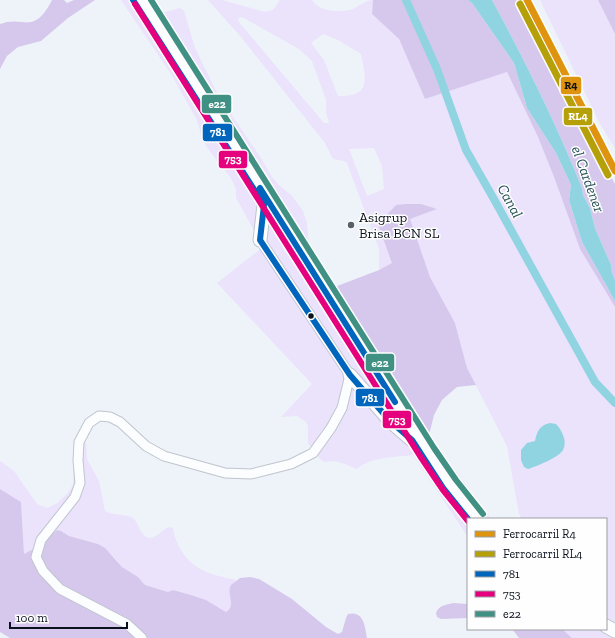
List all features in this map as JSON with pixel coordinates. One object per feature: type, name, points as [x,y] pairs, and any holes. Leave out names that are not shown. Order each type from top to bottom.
[{"type":"highway","points":[[133,0],[412,440],[443,488],[467,518]]},
{"type":"highway","points":[[142,0],[427,452],[450,485],[476,518]]},
{"type":"highway","points":[[260,240],[264,205]]},
{"type":"highway","points":[[350,375],[390,421],[412,440]]},
{"type":"street","points":[[142,638],[127,624],[60,589],[43,571],[36,557],[41,540],[75,497],[80,483],[79,442],[89,423],[99,416],[110,417],[120,422],[146,446],[164,456],[225,473],[252,474],[291,464],[313,453],[331,428],[342,408],[350,375],[260,240]]},
{"type":"shaded area","points":[[52,0],[64,0],[67,3],[74,0],[95,0],[68,18],[41,41],[18,47],[7,56],[0,69],[0,24],[16,21],[32,22],[37,20],[47,9]]},
{"type":"shaded area","points":[[121,0],[151,0],[161,11],[164,12],[180,8],[184,11],[195,48],[218,95],[261,158],[272,177],[292,196],[303,211],[307,223],[309,247],[332,288],[429,435],[490,518],[467,518],[467,536],[413,455],[391,457],[368,462],[357,469],[335,461],[324,462],[308,443],[308,426],[306,422],[297,416],[281,417],[312,384],[217,283],[263,247],[236,198],[236,189],[231,178],[206,146],[197,120],[171,74]]},
{"type":"shaded area","points":[[208,0],[222,0],[265,12],[273,10],[280,0],[312,0],[315,4],[325,9],[342,11],[353,9],[365,2],[373,0],[372,14],[399,39],[425,99],[507,72],[538,137],[580,249],[615,307],[615,638],[572,638],[563,630],[607,630],[607,518],[521,518],[519,514],[507,446],[467,368],[455,323],[430,277],[409,219],[436,209],[396,205],[378,224],[393,263],[379,270],[379,249],[347,163],[333,159],[325,143],[241,37]],"holes":[[[242,17],[299,49],[312,61],[326,100],[326,112],[329,123],[324,123],[238,21],[239,18]],[[323,34],[338,40],[361,54],[365,77],[363,87],[355,94],[338,96],[324,60],[311,43]],[[374,148],[382,166],[384,189],[367,196],[349,149]]]},
{"type":"shaded area","points":[[373,0],[468,0],[472,3],[514,63],[527,108],[556,153],[571,185],[569,200],[582,242],[615,301],[615,307],[580,249],[538,137],[507,72],[425,99],[399,39],[372,14]]},
{"type":"shaded area","points":[[492,0],[519,0],[581,124],[615,184],[615,280],[611,265],[595,228],[590,208],[583,195],[582,188],[562,140],[528,69]]},
{"type":"shaded area","points":[[540,0],[598,0],[615,34],[615,148],[600,124]]},
{"type":"shaded area","points":[[598,0],[615,0],[615,34]]},
{"type":"shaded area","points":[[421,204],[437,209],[410,219],[430,277],[455,323],[467,368],[476,385],[457,387],[442,400],[434,415],[429,435],[332,288],[379,270],[392,263],[378,224],[396,205]]},
{"type":"shaded area","points":[[84,440],[86,444],[87,459],[99,481],[105,511],[111,514],[133,518],[144,535],[149,538],[156,536],[168,527],[173,528],[175,538],[181,550],[186,558],[193,564],[207,572],[236,580],[230,590],[230,609],[226,612],[206,600],[191,595],[173,590],[168,592],[145,585],[138,577],[122,567],[112,555],[98,544],[69,536],[61,531],[57,530],[39,546],[24,554],[21,502],[0,489],[0,461],[14,471],[37,504],[47,508],[56,504],[67,494],[73,485],[75,442]]},
{"type":"shaded area","points":[[0,489],[21,502],[24,554],[39,546],[57,530],[61,531],[69,536],[98,544],[105,548],[122,567],[138,577],[145,585],[168,592],[173,590],[206,600],[226,612],[231,606],[231,585],[240,578],[250,577],[259,579],[292,599],[326,627],[338,634],[342,632],[348,614],[353,613],[361,617],[367,638],[10,638],[0,632]]},
{"type":"shaded area","points":[[453,603],[467,604],[467,618],[441,619],[437,617],[437,610],[443,606]]},
{"type":"shaded area","points":[[513,630],[563,630],[572,638],[519,638]]},
{"type":"water","points":[[468,0],[492,0],[540,92],[582,188],[583,195],[590,208],[595,228],[611,265],[615,280],[615,301],[582,242],[569,200],[571,185],[556,153],[527,108],[514,63],[472,3]]},
{"type":"water","points":[[550,423],[556,424],[562,432],[565,441],[563,450],[557,456],[542,464],[528,469],[524,467],[521,460],[521,450],[527,443],[535,441],[541,427]]},
{"type":"waterway","name":"Canal","points":[[406,0],[437,69],[466,150],[595,382],[615,403]]},
{"type":"rail line","name":"R4","points":[[527,0],[615,171]]},
{"type":"rail line","name":"RL4","points":[[520,4],[608,175]]},
{"type":"transit line","name":"781","points":[[133,0],[264,205],[260,240],[350,375],[390,421],[412,440],[443,488],[467,518]]},
{"type":"transit line","name":"e22","points":[[151,0],[434,448],[456,480],[483,514]]},
{"type":"transit line","name":"753","points":[[135,4],[420,456],[443,490],[467,520]]},
{"type":"transit line","name":"781","points":[[260,188],[395,402]]},
{"type":"place","name":"Asigrup Brisa BCN SL","points":[[351,225]]},
{"type":"water label","name":"el Cardener","points":[[588,179]]}]
